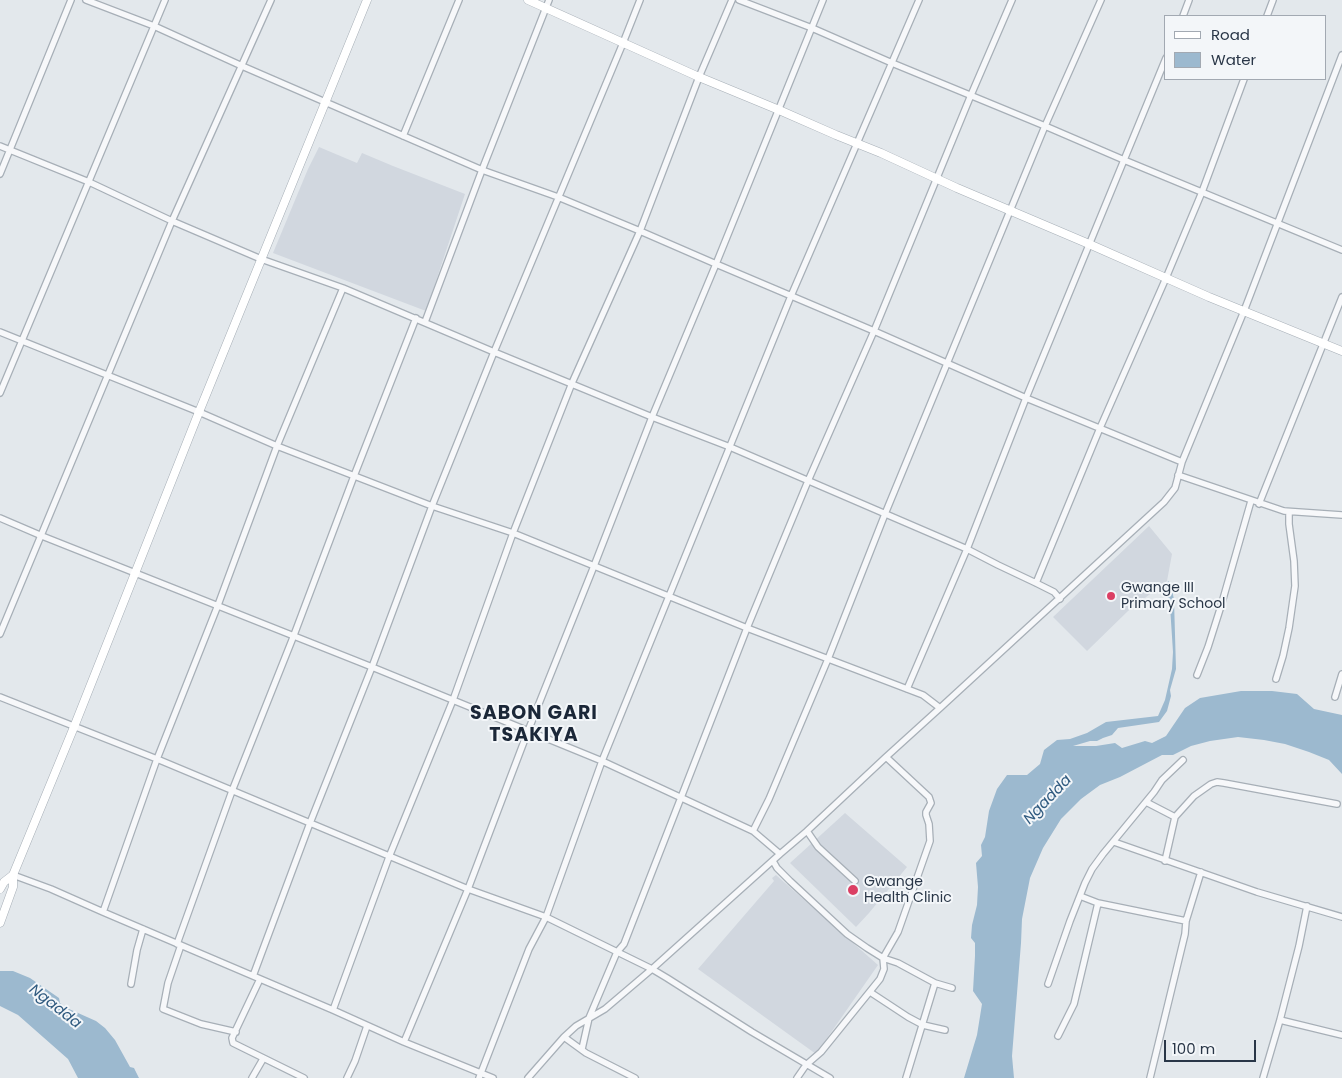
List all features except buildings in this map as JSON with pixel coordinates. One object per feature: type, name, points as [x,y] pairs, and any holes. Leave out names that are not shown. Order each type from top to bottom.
[{"type":"main road","points":[[0,923],[13,886],[13,874],[367,0]]},
{"type":"main road","points":[[528,0],[548,4],[623,43],[699,77],[881,153],[936,179],[1166,278],[1342,350]]},
{"type":"main road","points":[[1,884],[13,874]]},
{"type":"street","points":[[0,174],[71,0]]},
{"type":"street","points":[[86,0],[154,26],[482,170],[558,197],[640,230],[1026,398],[1182,462]]},
{"type":"street","points":[[0,393],[165,0]]},
{"type":"street","points":[[0,634],[172,221],[271,0]]},
{"type":"street","points":[[403,136],[459,0]]},
{"type":"street","points":[[304,1078],[233,1043],[232,1038],[249,1000],[310,823],[432,506],[640,0]]},
{"type":"street","points":[[333,1010],[389,856],[453,700],[513,533],[572,383],[640,230],[699,77],[732,0]]},
{"type":"street","points":[[739,0],[812,28],[1342,250]]},
{"type":"street","points":[[404,1042],[468,889],[528,730],[652,417],[823,0]]},
{"type":"street","points":[[480,1076],[529,949],[546,917],[602,761],[668,596],[791,296],[919,0]]},
{"type":"street","points":[[582,1049],[589,1018],[617,952],[624,944],[747,628],[808,481],[874,331],[1012,0]]},
{"type":"street","points":[[754,831],[828,659],[885,514],[1045,126],[1101,0]]},
{"type":"street","points":[[1183,15],[1189,0]]},
{"type":"street","points":[[1267,15],[1273,0]]},
{"type":"street","points":[[425,322],[482,170],[548,4]]},
{"type":"street","points":[[528,1078],[576,1026],[605,1009],[807,831],[1164,502],[1174,488],[1182,462],[1244,311],[1342,55]]},
{"type":"street","points":[[907,689],[967,548],[1026,398],[1164,63]]},
{"type":"street","points":[[1036,583],[1100,428],[1202,192],[1244,80]]},
{"type":"street","points":[[0,146],[89,182],[172,221],[261,259],[343,288],[652,417],[730,447],[967,548],[1054,592],[1060,599]]},
{"type":"street","points":[[103,912],[157,759],[218,606],[278,446],[343,288]]},
{"type":"street","points":[[1259,504],[1342,297]]},
{"type":"street","points":[[236,1032],[201,1024],[163,1009],[168,983],[179,944],[232,791],[294,636],[416,318]]},
{"type":"street","points":[[0,332],[354,476],[432,506],[513,533],[747,628],[923,695],[940,708]]},
{"type":"street","points":[[1178,475],[1259,504],[1289,512],[1342,515]]},
{"type":"street","points":[[1197,675],[1221,606],[1251,501]]},
{"type":"street","points":[[1276,679],[1289,628],[1295,586],[1289,512]]},
{"type":"street","points":[[0,518],[372,666],[602,761],[754,831],[780,854]]},
{"type":"street","points":[[1335,697],[1342,674]]},
{"type":"street","points":[[0,697],[157,759],[468,889],[546,917],[652,969],[752,1032],[830,1078]]},
{"type":"street","points":[[797,1078],[806,1065],[821,1052],[880,979],[884,969],[883,958],[898,932],[930,841],[931,835],[926,815],[931,803],[929,797],[886,757]]},
{"type":"street","points":[[1048,984],[1070,921],[1092,869],[1162,780],[1183,760]]},
{"type":"street","points":[[1165,861],[1175,817],[1194,796],[1211,784],[1218,782],[1337,804]]},
{"type":"street","points":[[1146,802],[1175,817]]},
{"type":"street","points":[[807,831],[818,847],[855,881]]},
{"type":"street","points":[[1114,842],[1256,892],[1342,917]]},
{"type":"street","points":[[773,861],[790,881],[847,934],[883,958],[898,962],[935,983],[952,988]]},
{"type":"street","points":[[1150,1078],[1185,934],[1186,921],[1201,872]]},
{"type":"street","points":[[13,874],[333,1010],[480,1076],[493,1078]]},
{"type":"street","points":[[1080,896],[1098,903],[1186,921]]},
{"type":"street","points":[[1058,1036],[1074,1004],[1098,903]]},
{"type":"street","points":[[1263,1078],[1280,1020],[1307,906]]},
{"type":"street","points":[[131,984],[143,929]]},
{"type":"street","points":[[906,1078],[935,983]]},
{"type":"street","points":[[870,992],[923,1025],[945,1030]]},
{"type":"street","points":[[1280,1020],[1342,1035]]},
{"type":"street","points":[[347,1078],[367,1026]]},
{"type":"street","points":[[564,1037],[635,1078]]},
{"type":"street","points":[[252,1078],[263,1059]]},
{"type":"shaded area","points":[[319,147],[357,163],[362,153],[465,194],[426,311],[273,253]]},
{"type":"shaded area","name":"Gwange III Primary School","points":[[1149,526],[1172,554],[1167,581],[1128,611],[1087,651],[1053,617]]},
{"type":"shaded area","name":"Gwange Health Clinic","points":[[845,813],[907,867],[856,927],[790,863]]},
{"type":"shaded area","points":[[776,875],[878,965],[816,1054],[698,969],[774,881],[772,878]]},
{"type":"water","name":"Ngadda","points":[[1168,581],[1171,584],[1174,600],[1176,669],[1167,711],[1159,722],[1118,728],[1112,735],[1097,741],[1073,746],[1096,746],[1115,743],[1122,748],[1145,741],[1152,743],[1166,736],[1185,708],[1200,698],[1241,691],[1272,691],[1297,694],[1314,709],[1342,715],[1342,774],[1329,760],[1309,752],[1285,744],[1238,737],[1210,741],[1191,746],[1173,755],[1162,755],[1120,777],[1100,785],[1081,799],[1061,819],[1043,848],[1030,878],[1022,919],[1012,1056],[1014,1078],[964,1078],[977,1035],[982,1004],[973,991],[975,943],[971,938],[977,905],[976,863],[982,856],[981,845],[985,837],[989,811],[997,789],[1007,775],[1027,775],[1040,764],[1044,750],[1057,740],[1070,739],[1087,733],[1106,722],[1158,716],[1165,700],[1172,669],[1173,652],[1170,606],[1166,591]]},
{"type":"water","name":"Ngadda","points":[[0,971],[13,971],[30,978],[59,998],[60,1003],[69,1009],[96,1021],[115,1040],[130,1067],[134,1068],[139,1078],[78,1078],[68,1059],[18,1015],[0,1006]]},
{"type":"place","name":"Gwange III Primary School","points":[[1111,596]]},
{"type":"place","name":"Gwange Health Clinic","points":[[853,890]]},
{"type":"district","name":"SABON GARI TSAKIYA","points":[[534,725]]}]
